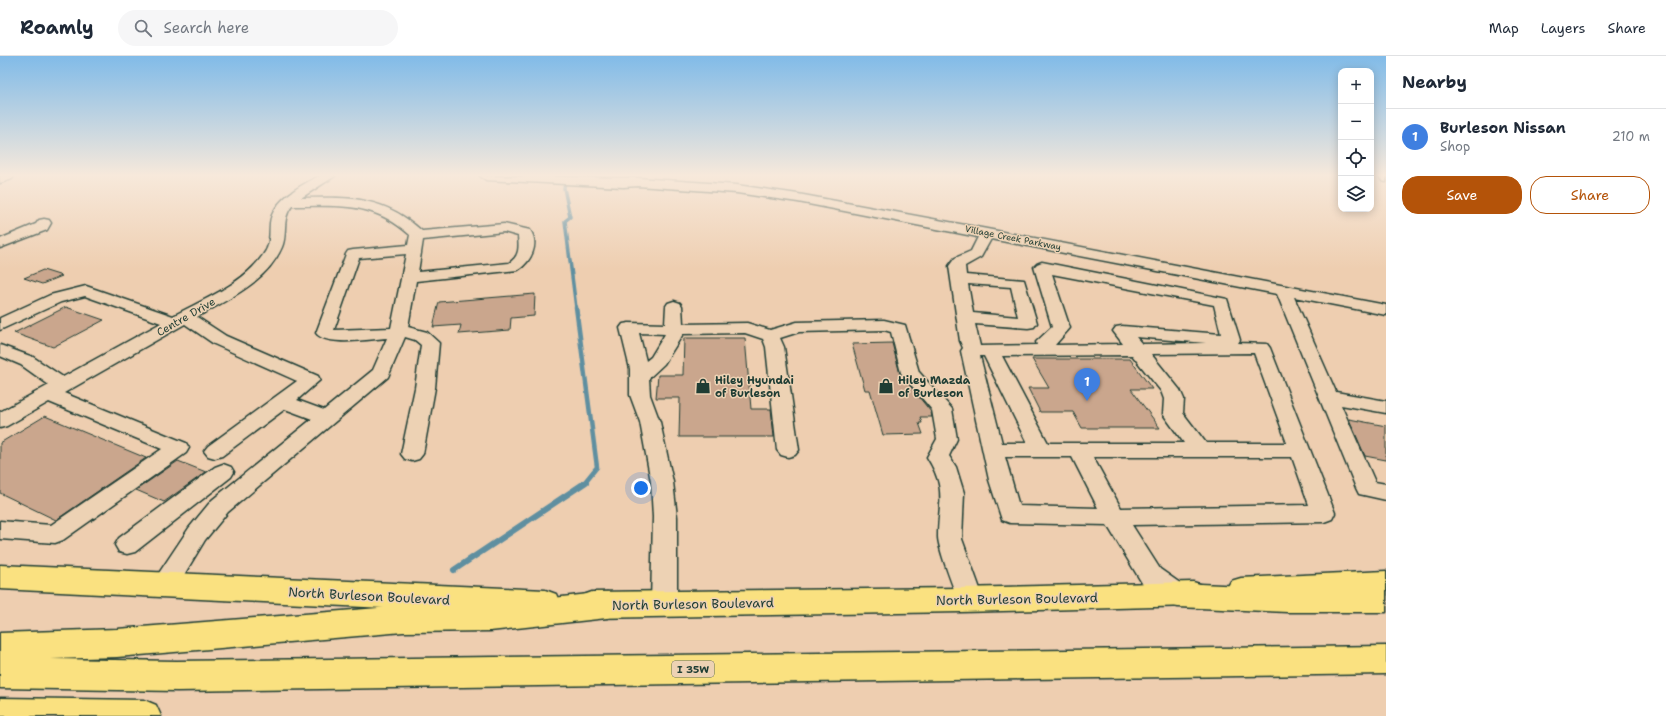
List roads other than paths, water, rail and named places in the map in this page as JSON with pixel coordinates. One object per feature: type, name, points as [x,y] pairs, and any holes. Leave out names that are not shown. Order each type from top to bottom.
[{"type":"main road","name":"North Burleson Boulevard","points":[[0,576],[164,586],[482,601],[607,605],[971,600],[1178,595],[1277,587],[1386,583]]},
{"type":"main road","points":[[1178,595],[1287,600],[1386,600]]},
{"type":"main road","points":[[0,647],[124,642],[403,619],[490,618],[607,605]]},
{"type":"main road","name":"I 35W","points":[[0,673],[177,676],[1386,660]]},
{"type":"main road","points":[[0,714],[144,716]]},
{"type":"street","name":"Centre Drive","points":[[0,421],[240,286],[263,266],[276,246],[278,219],[286,207]]},
{"type":"street","points":[[164,586],[198,534],[220,506],[381,373],[398,332],[415,243],[406,223],[396,217],[369,207]]},
{"type":"street","name":"Village Creek Parkway","points":[[846,207],[1386,310]]},
{"type":"street","points":[[0,244],[42,226],[44,223]]},
{"type":"street","points":[[409,277],[514,267],[522,262],[527,252],[525,233],[504,228],[353,254],[325,329],[325,333],[332,336],[408,332],[421,336],[430,343],[425,388],[412,454]]},
{"type":"street","points":[[987,233],[975,255],[959,263],[957,266],[969,341],[982,351],[1041,450]]},
{"type":"street","points":[[1047,350],[1045,342],[1061,328],[1042,267],[1221,302],[1231,340],[1122,332],[1170,390],[1174,399],[1173,414],[1200,450]]},
{"type":"street","points":[[959,278],[1018,283],[1028,323],[966,318]]},
{"type":"street","points":[[1283,290],[1367,488],[1386,492]]},
{"type":"street","points":[[0,325],[56,298],[86,291],[181,320],[258,358],[283,366],[293,374],[311,380],[215,451]]},
{"type":"street","points":[[639,376],[658,360],[674,334],[674,306]]},
{"type":"street","points":[[664,604],[665,517],[662,482],[650,422],[640,395],[639,376],[630,328],[673,330],[747,328],[770,336],[797,327],[884,325],[899,329],[910,373],[942,409],[947,439],[938,457],[945,467],[953,493],[950,539],[971,600]]},
{"type":"street","points":[[770,336],[775,347],[788,450]]},
{"type":"street","points":[[1261,348],[1324,513],[1114,518],[1010,514],[993,450],[970,351],[982,351],[1261,348]]},
{"type":"street","points":[[0,350],[27,361],[56,390],[179,448],[55,534],[0,530]]},
{"type":"street","points":[[1327,396],[1386,408]]},
{"type":"street","points":[[282,401],[327,418]]},
{"type":"street","points":[[993,450],[1300,450]]},
{"type":"street","points":[[1079,450],[1114,518],[1151,576],[1178,595]]},
{"type":"street","points":[[127,545],[222,472]]},
{"type":"street","points":[[195,493],[220,506]]},
{"type":"waterway","points":[[568,207],[570,217],[565,221],[576,308]]},
{"type":"waterway","points":[[576,307],[597,467],[584,483]]},
{"type":"waterway","points":[[454,570],[586,482]]},
{"type":"place","name":"Hiley Hyundai of Burleson","points":[[703,386]]},
{"type":"place","name":"Hiley Mazda of Burleson","points":[[886,386]]},
{"type":"place","name":"Burleson Nissan","points":[[1087,401]]}]
